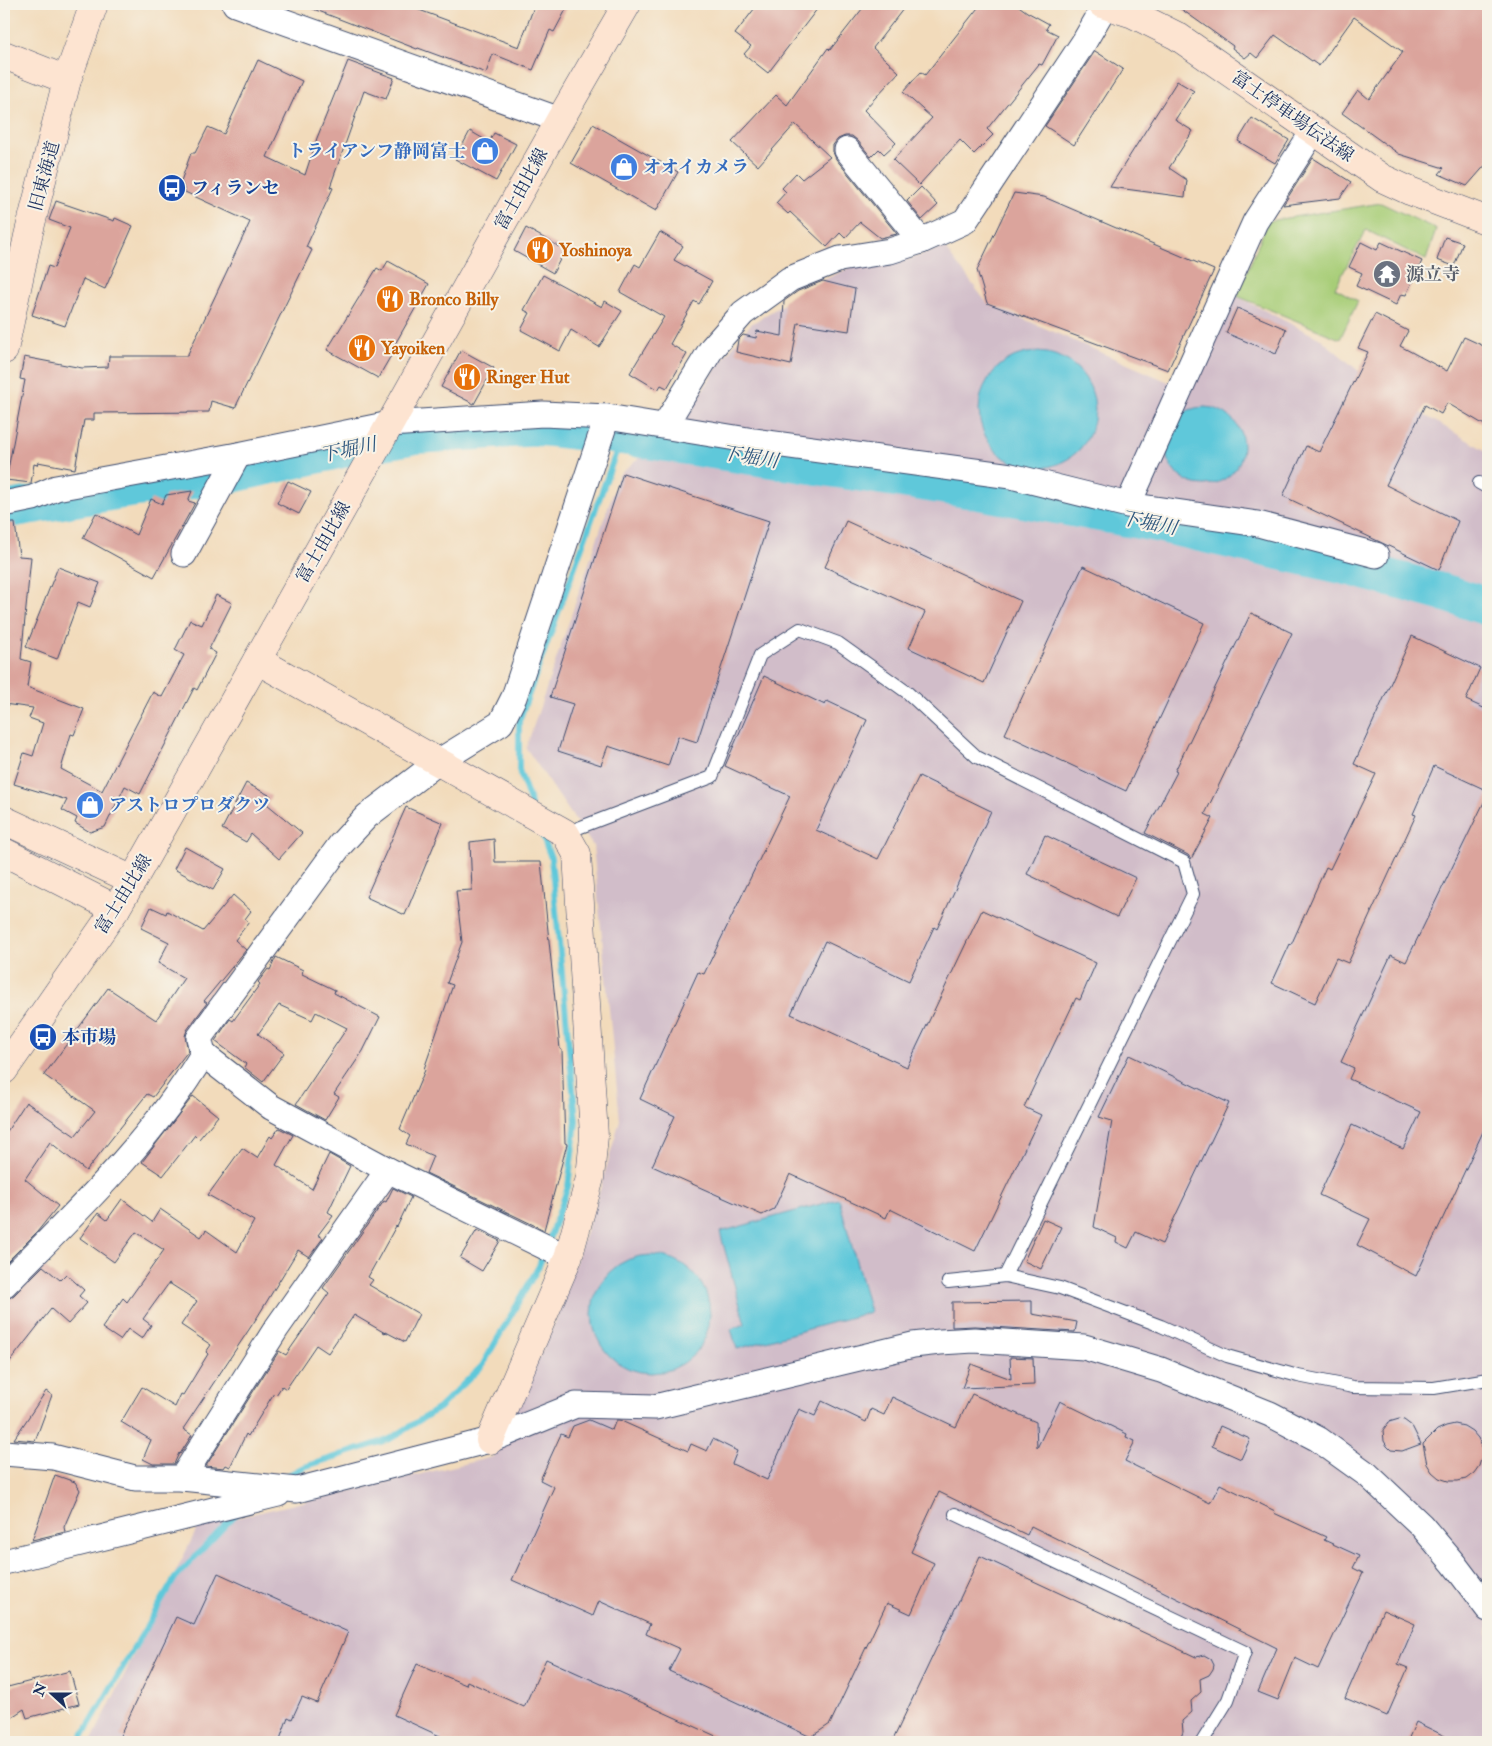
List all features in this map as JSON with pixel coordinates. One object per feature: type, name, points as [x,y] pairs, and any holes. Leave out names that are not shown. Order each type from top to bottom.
[{"type":"main road","name":"旧東海道","points":[[4,350],[28,236],[67,80],[94,4]]},
{"type":"main road","name":"富士由比線","points":[[4,1070],[116,909],[133,880],[627,4]]},
{"type":"main road","name":"富士停車場伝法線","points":[[1104,4],[1140,9],[1382,178],[1410,191],[1488,221]]},
{"type":"main road","points":[[4,55],[67,80]]},
{"type":"main road","points":[[256,660],[558,829],[577,854],[594,1136],[590,1178],[563,1256],[490,1440]]},
{"type":"main road","points":[[4,820],[133,880]]},
{"type":"main road","points":[[4,852],[116,909]]},
{"type":"street","points":[[235,4],[560,120]]},
{"type":"street","points":[[665,425],[712,348],[743,313],[790,279],[840,259],[890,251],[921,242],[965,221],[1084,42],[1104,4]]},
{"type":"street","points":[[1128,506],[1255,222],[1314,130]]},
{"type":"street","points":[[846,150],[921,242]]},
{"type":"street","points":[[4,504],[33,498],[56,488],[238,455],[390,424],[544,414],[607,417],[754,441],[1010,476],[1128,506],[1258,524],[1376,555]]},
{"type":"street","points":[[563,1256],[388,1170],[271,1107],[203,1054],[199,1038],[342,844],[366,816],[438,762],[501,723],[514,697],[607,417]]},
{"type":"street","points":[[184,554],[238,455]]},
{"type":"street","points":[[4,1285],[121,1166],[189,1078],[203,1054]]},
{"type":"street","points":[[182,1478],[276,1330],[388,1170]]},
{"type":"street","points":[[4,1562],[490,1440],[576,1405],[655,1407],[913,1345],[974,1340],[1084,1347],[1161,1370],[1270,1414],[1318,1438],[1368,1475],[1420,1525],[1454,1564],[1488,1609]]},
{"type":"street","points":[[4,1453],[53,1457],[135,1478],[182,1478],[248,1485],[285,1492]]},
{"type":"lane","points":[[558,829],[712,777],[760,655],[800,629],[838,643],[908,693],[976,757],[1184,862],[1193,894],[1005,1276]]},
{"type":"lane","points":[[948,1282],[1005,1276],[1060,1288],[1161,1326],[1227,1356],[1298,1376],[1353,1387],[1434,1388],[1488,1379]]},
{"type":"lane","points":[[955,1514],[1245,1652],[1228,1700],[1202,1742]]},
{"type":"shaded area","points":[[944,247],[987,303],[1171,383],[1234,295],[1321,339],[1381,390],[1488,452],[1488,1742],[91,1742],[198,1527],[493,1457],[555,1323],[600,1190],[620,1120],[593,846],[526,748],[619,475],[685,419],[717,367],[751,324],[818,283],[853,266],[911,259]]},
{"type":"green space","points":[[1381,203],[1436,229],[1426,260],[1366,230],[1335,288],[1358,301],[1340,339],[1237,296],[1268,221]]},
{"type":"water","points":[[1037,352],[1059,356],[1078,369],[1091,388],[1095,410],[1091,432],[1078,451],[1059,464],[1037,468],[1015,464],[996,451],[983,432],[979,410],[983,388],[996,369],[1015,356]]},
{"type":"water","points":[[1204,407],[1219,410],[1232,418],[1240,431],[1243,446],[1240,461],[1232,474],[1219,482],[1204,485],[1189,482],[1176,474],[1168,461],[1165,446],[1168,431],[1176,418],[1189,410]]},
{"type":"water","points":[[839,1199],[870,1312],[737,1349],[731,1329],[745,1324],[720,1232]]},
{"type":"water","points":[[651,1255],[674,1259],[693,1272],[706,1291],[710,1314],[706,1337],[693,1356],[674,1369],[651,1373],[628,1369],[609,1356],[596,1337],[592,1314],[596,1291],[609,1272],[628,1259]]},
{"type":"building","points":[[303,4],[403,4],[519,47],[535,4],[569,4],[554,32],[550,30],[533,70],[493,54],[486,73],[417,49]]},
{"type":"building","points":[[758,4],[821,4],[768,73],[744,54],[751,46],[735,34]]},
{"type":"building","points":[[866,4],[907,4],[873,48],[899,72],[864,110],[896,143],[884,154],[879,149],[871,157],[852,136],[845,136],[838,139],[833,145],[833,152],[836,159],[897,234],[880,238],[860,222],[845,238],[840,233],[827,247],[790,212],[788,214],[776,203],[786,192],[782,188],[796,173],[802,179],[830,157],[795,124],[758,166],[732,142],[776,95],[787,105],[828,48],[830,50]]},
{"type":"building","points":[[981,4],[1016,4],[1049,24],[1046,29],[1058,35],[1042,65],[1039,64],[987,129],[993,135],[974,154],[960,140],[919,185],[893,160],[932,118],[903,92],[921,72],[925,75]]},
{"type":"building","points":[[1174,4],[1488,4],[1488,162],[1467,186],[1439,174],[1444,168],[1399,154],[1342,113],[1358,90],[1369,99],[1403,52],[1354,17],[1319,66],[1275,35],[1257,58],[1251,53],[1245,58],[1232,48],[1233,46]]},
{"type":"building","points":[[1095,51],[1123,69],[1074,145],[1045,126]]},
{"type":"building","points":[[258,60],[302,81],[267,157],[305,175],[317,138],[348,61],[394,78],[386,99],[364,91],[330,187],[333,188],[306,247],[312,250],[235,408],[211,401],[209,412],[94,413],[94,420],[84,420],[75,469],[38,462],[37,465],[34,464],[31,483],[6,480],[25,380],[20,379],[24,357],[82,368],[108,367],[109,356],[187,356],[250,222],[185,192],[181,181],[191,153],[195,153],[208,127],[224,134]]},
{"type":"building","points":[[1177,81],[1194,91],[1175,120],[1193,131],[1169,168],[1187,180],[1185,197],[1110,187]]},
{"type":"building","points":[[1252,118],[1289,140],[1275,163],[1238,141]]},
{"type":"building","name":"オオイカメラ","points":[[593,124],[678,172],[656,211],[571,163]]},
{"type":"building","name":"トライアンフ静岡富士","points":[[470,131],[489,142],[494,133],[516,144],[496,181],[455,159]]},
{"type":"building","points":[[1313,158],[1351,182],[1340,198],[1283,205]]},
{"type":"building","points":[[921,187],[938,205],[922,220],[907,201]]},
{"type":"building","points":[[1014,193],[1044,197],[1214,270],[1168,370],[987,303],[977,270]]},
{"type":"building","points":[[56,201],[114,221],[115,218],[133,226],[105,289],[83,279],[65,326],[32,315],[48,266],[54,268],[70,228],[49,220]]},
{"type":"building","name":"Yoshinoya","points":[[526,228],[565,250],[553,273],[514,251]]},
{"type":"building","points":[[660,232],[683,246],[674,260],[712,281],[699,304],[694,301],[670,344],[687,354],[667,388],[661,385],[658,390],[630,373],[664,317],[620,292],[635,264],[640,267]]},
{"type":"building","points":[[1445,237],[1463,243],[1454,266],[1437,260]]},
{"type":"building","name":"源立寺","points":[[1361,242],[1377,250],[1381,242],[1422,261],[1406,295],[1401,294],[1396,305],[1356,286],[1362,273],[1349,267]]},
{"type":"building","points":[[388,261],[429,284],[378,378],[327,350],[377,268],[382,271]]},
{"type":"building","points":[[543,275],[602,307],[605,301],[622,311],[599,347],[571,330],[560,351],[521,330],[530,313],[524,310]]},
{"type":"building","points":[[823,281],[855,289],[849,331],[798,323],[791,365],[736,352],[738,340],[743,335],[756,338],[757,331],[782,336],[784,301],[798,291]]},
{"type":"building","points":[[1237,308],[1286,329],[1276,354],[1226,333]]},
{"type":"building","points":[[1375,314],[1408,331],[1400,346],[1447,371],[1464,337],[1488,348],[1488,427],[1447,403],[1441,414],[1425,405],[1386,485],[1458,521],[1439,570],[1283,496],[1306,446],[1319,452],[1368,352],[1358,348]]},
{"type":"building","name":"Ringer Hut","points":[[461,350],[494,368],[474,404],[441,387]]},
{"type":"building","points":[[623,473],[769,521],[697,742],[678,736],[668,766],[608,746],[601,765],[558,751],[573,704],[550,697]]},
{"type":"building","points":[[288,481],[311,492],[299,514],[277,503]]},
{"type":"building","points":[[192,491],[188,501],[195,503],[154,577],[83,538],[96,513],[136,535],[151,499],[162,504],[166,495]]},
{"type":"building","points":[[846,521],[1021,601],[984,683],[909,648],[925,612],[825,567]]},
{"type":"building","points":[[4,523],[15,523],[19,556],[31,557],[21,659],[31,662],[27,687],[84,709],[74,735],[71,734],[61,769],[102,791],[153,692],[162,697],[184,655],[175,650],[190,620],[202,625],[216,595],[232,603],[209,649],[216,653],[197,690],[194,688],[140,794],[125,786],[105,827],[90,832],[75,823],[77,818],[62,810],[67,800],[14,784],[24,753],[33,756],[43,723],[29,718],[33,708],[4,704]]},
{"type":"building","points":[[1083,566],[1204,623],[1126,791],[1005,734]]},
{"type":"building","points":[[58,567],[100,583],[90,607],[78,602],[57,659],[26,647]]},
{"type":"building","points":[[1251,613],[1292,633],[1205,814],[1213,818],[1191,859],[1188,855],[1145,833],[1177,772],[1175,771]]},
{"type":"building","points":[[1412,636],[1480,668],[1466,700],[1488,710],[1488,791],[1434,766],[1413,814],[1416,815],[1348,963],[1336,958],[1315,1003],[1272,983],[1326,867],[1330,869],[1376,774],[1354,764]]},
{"type":"building","points":[[764,676],[825,705],[827,701],[867,720],[816,830],[878,859],[919,776],[991,811],[937,929],[934,927],[909,981],[825,941],[791,1014],[907,1067],[982,910],[1096,963],[1080,1000],[1076,998],[1024,1107],[1041,1115],[975,1251],[890,1209],[886,1218],[790,1174],[774,1209],[762,1215],[652,1166],[675,1116],[640,1099],[698,972],[704,974],[790,796],[725,766]]},
{"type":"building","points":[[246,783],[271,796],[267,804],[302,833],[279,859],[251,834],[246,842],[222,829]]},
{"type":"building","points":[[1488,794],[1488,1121],[1416,1276],[1357,1245],[1370,1219],[1319,1195],[1352,1125],[1403,1149],[1421,1112],[1349,1079],[1354,1068],[1341,1062],[1391,955],[1406,962]]},
{"type":"building","points":[[406,807],[443,823],[405,915],[366,897]]},
{"type":"building","points":[[1045,835],[1136,878],[1117,917],[1027,874]]},
{"type":"building","points":[[494,839],[495,862],[541,862],[560,1049],[562,1050],[565,1143],[567,1144],[544,1230],[426,1173],[433,1156],[406,1144],[410,1136],[400,1129],[425,1070],[453,985],[447,983],[462,942],[456,891],[472,890],[470,842]]},
{"type":"building","points":[[185,847],[225,869],[213,890],[174,869]]},
{"type":"building","points":[[233,895],[251,911],[245,919],[249,922],[235,940],[246,950],[204,1001],[207,1003],[187,1030],[185,1036],[188,1051],[153,1097],[147,1094],[86,1171],[50,1142],[25,1179],[58,1206],[37,1232],[4,1265],[4,1136],[26,1102],[75,1136],[95,1111],[44,1075],[108,988],[156,1020],[184,978],[158,963],[169,942],[141,928],[151,907],[166,914],[167,911],[203,931]]},
{"type":"building","points":[[276,957],[303,970],[302,974],[335,990],[334,993],[380,1017],[363,1051],[334,1094],[339,1097],[325,1120],[296,1104],[347,1028],[316,1012],[312,1020],[279,1005],[258,1034],[284,1053],[263,1082],[244,1067],[246,1064],[215,1041],[230,1019],[233,1021],[260,984],[258,982],[268,969],[270,970]]},
{"type":"building","points":[[1129,1055],[1229,1103],[1162,1244],[1136,1232],[1128,1248],[1116,1242],[1117,1238],[1094,1227],[1112,1121],[1099,1117]]},
{"type":"building","points":[[193,1096],[218,1116],[199,1139],[195,1135],[163,1176],[142,1162]]},
{"type":"building","points":[[279,1128],[293,1135],[276,1165],[312,1189],[329,1154],[350,1166],[328,1212],[333,1215],[318,1235],[323,1238],[309,1257],[298,1250],[258,1316],[183,1429],[192,1435],[179,1453],[174,1464],[153,1464],[143,1459],[151,1440],[121,1422],[142,1387],[175,1407],[181,1394],[183,1395],[208,1354],[206,1352],[211,1345],[181,1325],[197,1301],[169,1283],[143,1319],[151,1325],[142,1339],[128,1329],[120,1340],[102,1328],[123,1298],[127,1302],[164,1250],[136,1232],[114,1262],[80,1238],[98,1213],[107,1220],[122,1199],[152,1222],[160,1209],[201,1237],[206,1230],[237,1252],[254,1221],[208,1195],[242,1148],[257,1158],[270,1136],[272,1138]]},
{"type":"building","points":[[393,1188],[411,1197],[397,1227],[368,1277],[373,1280],[369,1285],[419,1314],[405,1342],[354,1315],[328,1353],[316,1345],[286,1389],[282,1386],[276,1395],[274,1393],[248,1436],[246,1434],[230,1467],[226,1465],[224,1468],[206,1466],[279,1351],[286,1355],[329,1293],[323,1288],[384,1201],[386,1202]]},
{"type":"building","points":[[1043,1219],[1061,1227],[1041,1269],[1024,1261]]},
{"type":"building","points":[[477,1230],[500,1241],[482,1271],[460,1258]]},
{"type":"building","points":[[43,1266],[60,1280],[66,1274],[84,1290],[79,1296],[87,1303],[68,1324],[51,1309],[4,1369],[4,1299],[14,1295]]},
{"type":"building","points":[[1032,1301],[1032,1314],[1077,1322],[1075,1332],[975,1326],[952,1327],[952,1302]]},
{"type":"building","points":[[1010,1357],[1033,1358],[1034,1385],[962,1388],[971,1364],[1011,1379]]},
{"type":"building","points":[[46,1391],[52,1395],[35,1441],[14,1439]]},
{"type":"building","points":[[972,1394],[1036,1422],[1037,1448],[1060,1401],[1127,1434],[1126,1437],[1135,1441],[1125,1461],[1210,1503],[1220,1484],[1275,1511],[1274,1513],[1326,1537],[1324,1540],[1359,1556],[1353,1568],[1363,1573],[1318,1669],[1295,1658],[1278,1700],[1258,1692],[1277,1648],[1031,1526],[1027,1535],[939,1492],[911,1552],[934,1563],[911,1614],[887,1603],[830,1724],[811,1737],[669,1671],[680,1649],[646,1634],[650,1624],[599,1601],[593,1616],[512,1580],[554,1487],[540,1480],[561,1434],[568,1437],[573,1426],[589,1420],[612,1430],[616,1420],[619,1420],[688,1451],[691,1444],[707,1451],[713,1439],[737,1451],[732,1464],[767,1480],[799,1409],[815,1416],[822,1401],[866,1422],[871,1409],[884,1415],[892,1397],[956,1427]]},
{"type":"building","points":[[1399,1419],[1412,1426],[1421,1444],[1402,1451],[1391,1450],[1387,1446],[1384,1441],[1383,1430],[1389,1422]]},
{"type":"building","points":[[1455,1424],[1464,1426],[1478,1438],[1482,1447],[1482,1456],[1479,1466],[1466,1479],[1448,1481],[1439,1478],[1432,1472],[1427,1464],[1423,1444],[1437,1430]]},
{"type":"building","points":[[1220,1426],[1250,1439],[1241,1459],[1212,1446]]},
{"type":"building","points":[[55,1475],[75,1482],[80,1490],[64,1527],[65,1532],[32,1540]]},
{"type":"building","points":[[980,1556],[1196,1657],[1204,1655],[1211,1659],[1214,1665],[1213,1669],[1209,1675],[1200,1679],[1201,1692],[1191,1701],[1192,1712],[1182,1721],[1183,1732],[1179,1742],[892,1742]]},
{"type":"building","points":[[218,1573],[348,1632],[317,1703],[302,1697],[292,1719],[288,1717],[279,1742],[133,1742],[120,1736],[176,1617],[194,1625]]},
{"type":"building","points":[[1383,1610],[1415,1624],[1398,1664],[1408,1668],[1387,1716],[1345,1698]]},
{"type":"building","points":[[546,1659],[729,1742],[440,1742],[442,1737],[394,1715],[417,1664],[466,1685],[467,1681],[524,1707]]},
{"type":"building","points":[[70,1671],[79,1704],[27,1718],[24,1709],[4,1722],[4,1688]]},
{"type":"building","points":[[1416,1722],[1457,1742],[1407,1742]]},
{"type":"waterway","name":"下堀川","points":[[9,509],[228,475],[356,446],[416,435],[542,427],[622,436],[973,490],[1161,524],[1350,567],[1452,595],[1488,607]]},
{"type":"waterway","points":[[531,804],[519,770],[519,721],[622,436]]},
{"type":"waterway","points":[[540,829],[551,858],[576,1121],[568,1187],[548,1242]]},
{"type":"waterway","points":[[281,1479],[304,1467],[390,1439],[439,1408],[482,1366],[539,1266],[544,1251]]},
{"type":"waterway","points":[[79,1742],[175,1578],[236,1514]]},
{"type":"place","name":"トライアンフ静岡富士","points":[[485,151]]},
{"type":"place","name":"オオイカメラ","points":[[624,167]]},
{"type":"place","name":"フィランセ","points":[[172,188]]},
{"type":"place","name":"Yoshinoya","points":[[540,250]]},
{"type":"place","name":"源立寺","points":[[1387,274]]},
{"type":"place","name":"Bronco Billy","points":[[390,299]]},
{"type":"place","name":"Yayoiken","points":[[362,348]]},
{"type":"place","name":"Ringer Hut","points":[[467,377]]},
{"type":"place","name":"アストロプロダクツ","points":[[90,805]]},
{"type":"place","name":"本市場","points":[[43,1037]]}]
